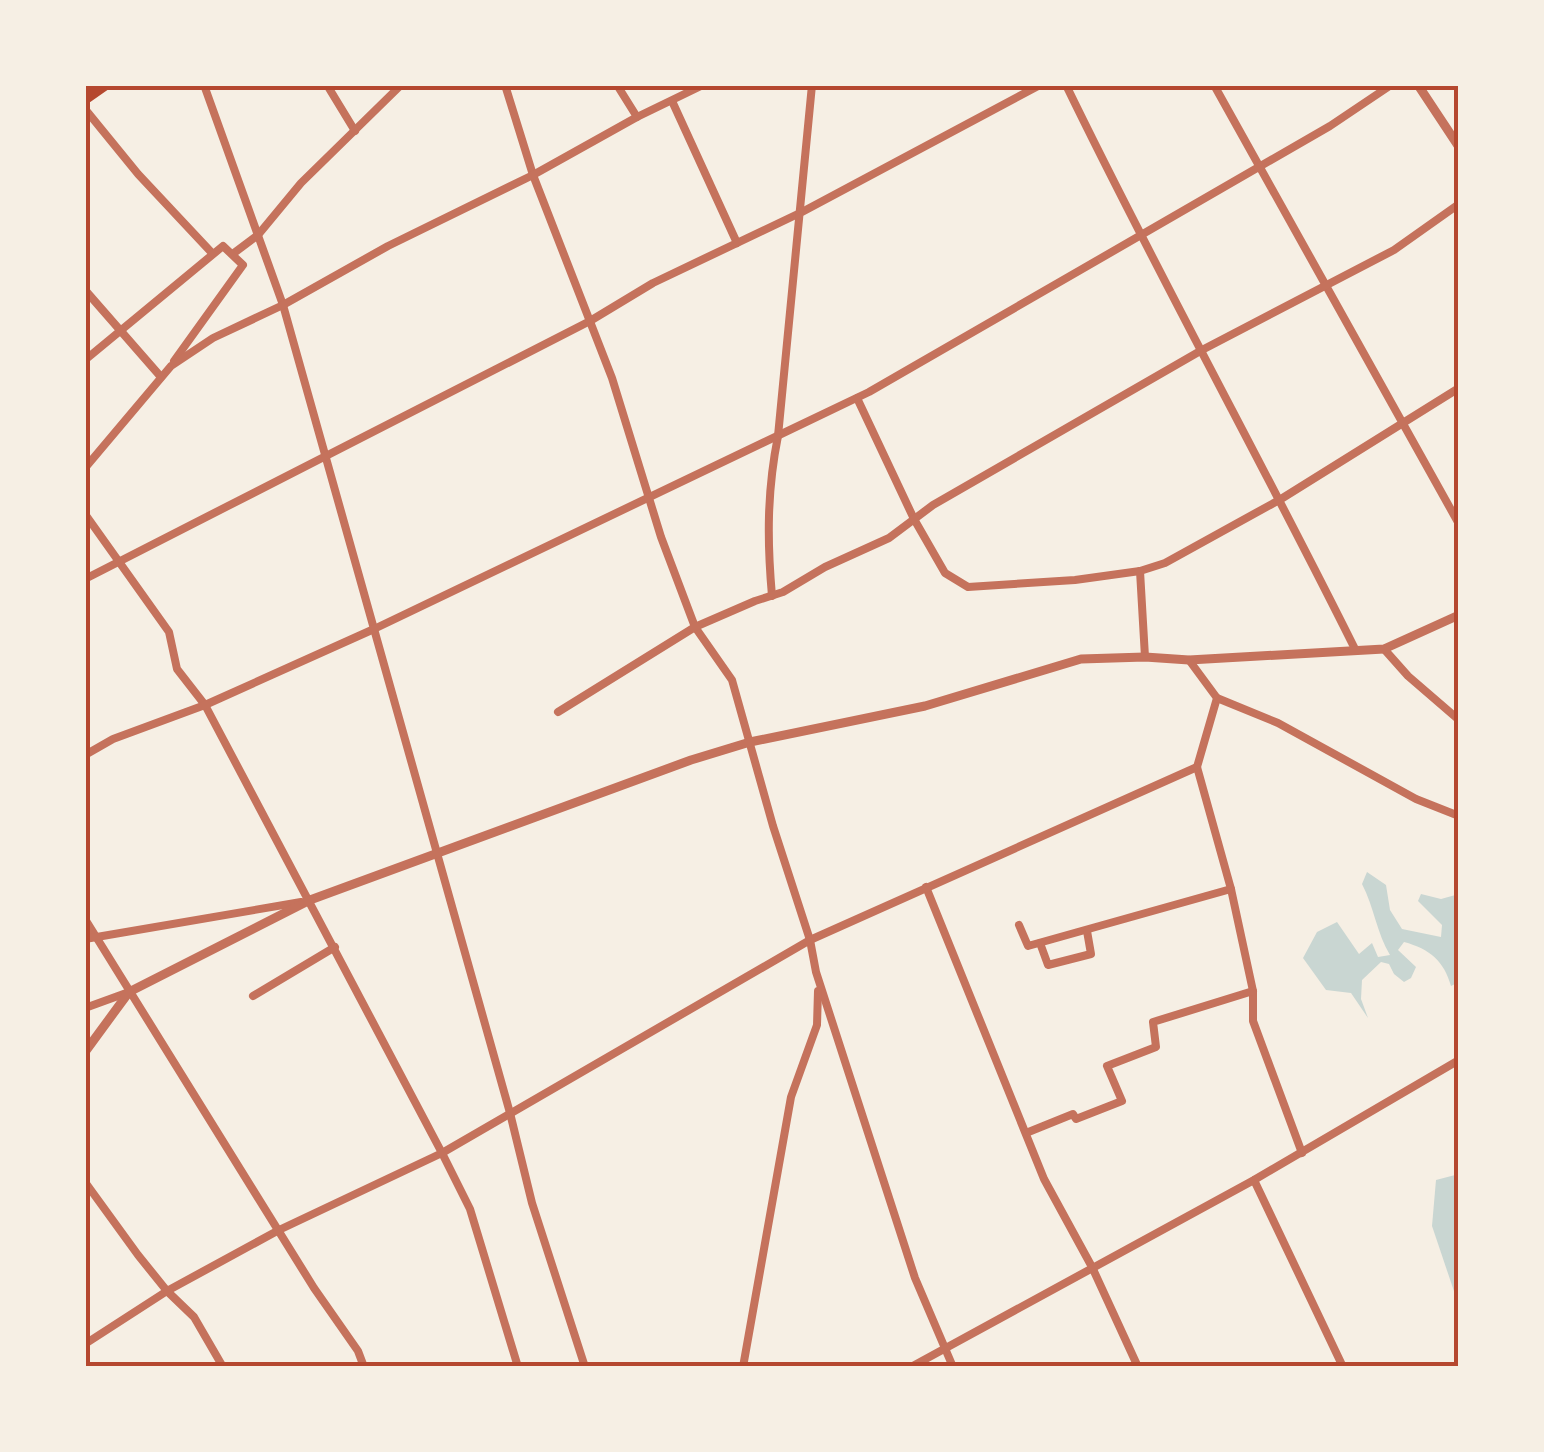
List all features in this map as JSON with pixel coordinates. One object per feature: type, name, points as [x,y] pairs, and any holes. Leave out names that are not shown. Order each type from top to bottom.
[{"type":"street","points":[[204,85],[283,305],[510,1113],[532,1204],[584,1367]]},
{"type":"street","points":[[327,85],[355,131]]},
{"type":"street","points":[[234,253],[258,235],[300,183],[401,85]]},
{"type":"street","points":[[505,85],[533,174],[590,321],[695,627],[732,680],[810,940],[816,972],[916,1278],[954,1367]]},
{"type":"street","points":[[617,85],[637,117]]},
{"type":"street","points":[[678,85],[684,96]]},
{"type":"street","points":[[171,366],[213,338],[703,85]]},
{"type":"street","points":[[772,596],[766,528],[769,480],[778,436],[812,85]]},
{"type":"street","points":[[85,580],[590,321],[653,284],[802,212],[1040,85]]},
{"type":"street","points":[[1066,85],[1140,238],[1202,350],[1355,649]]},
{"type":"street","points":[[1214,85],[1459,524]]},
{"type":"street","points":[[85,754],[374,629],[857,398],[1140,238],[1330,126],[1391,85]]},
{"type":"street","points":[[1418,85],[1459,147]]},
{"type":"street","points":[[672,101],[737,243]]},
{"type":"street","points":[[85,109],[138,174],[212,253]]},
{"type":"street","points":[[558,712],[695,627],[772,596],[826,566],[890,538],[934,505],[1202,350],[1394,250],[1459,204]]},
{"type":"street","points":[[85,360],[223,246],[243,264],[171,366],[85,468]]},
{"type":"street","points":[[85,290],[161,377]]},
{"type":"street","points":[[857,398],[914,519],[945,573],[968,588],[1025,586],[1140,571],[1164,562],[1280,500],[1459,388]]},
{"type":"street","points":[[85,514],[169,632],[176,669],[205,705],[442,1153],[470,1209],[518,1367]]},
{"type":"street","points":[[1140,571],[1145,657]]},
{"type":"street","points":[[85,1008],[129,992],[310,900],[750,742],[925,706],[1081,660],[1189,660],[1384,649],[1459,615]]},
{"type":"street","points":[[1384,649],[1408,676],[1459,720]]},
{"type":"street","points":[[1189,660],[1217,698],[1278,723],[1416,798],[1459,816]]},
{"type":"street","points":[[1217,698],[1197,767],[1253,991],[1253,1022],[1302,1153]]},
{"type":"street","points":[[85,1344],[167,1291],[279,1230],[442,1153],[810,940],[1197,767]]},
{"type":"street","points":[[926,888],[1044,1179],[1092,1267],[1138,1367]]},
{"type":"street","points":[[1019,925],[1028,946],[1230,889]]},
{"type":"street","points":[[85,939],[310,900]]},
{"type":"street","points":[[85,919],[314,1288],[358,1351],[364,1367]]},
{"type":"street","points":[[1040,943],[1048,965],[1091,954],[1086,930]]},
{"type":"street","points":[[254,996],[334,948]]},
{"type":"street","points":[[742,1367],[792,1097],[817,1025],[816,972]]},
{"type":"street","points":[[1026,1134],[1074,1114],[1076,1119],[1122,1102],[1108,1066],[1156,1047],[1154,1022],[1253,991]]},
{"type":"street","points":[[85,1052],[129,992]]},
{"type":"street","points":[[912,1367],[1455,1070],[1459,1060]]},
{"type":"street","points":[[1254,1180],[1343,1367]]},
{"type":"street","points":[[85,1182],[167,1291],[194,1317],[223,1367]]},
{"type":"shaded area","points":[[1367,872],[1386,885],[1390,910],[1402,929],[1441,937],[1442,925],[1418,901],[1421,894],[1441,899],[1459,894],[1459,982],[1451,986],[1435,957],[1404,942],[1398,950],[1416,967],[1411,978],[1404,982],[1389,964],[1381,962],[1362,980],[1361,999],[1368,1018],[1351,993],[1326,990],[1303,958],[1317,932],[1337,922],[1359,954],[1372,943],[1378,957],[1390,955],[1362,884]]},
{"type":"shaded area","points":[[1459,1174],[1459,1306],[1432,1226],[1436,1180]]}]
